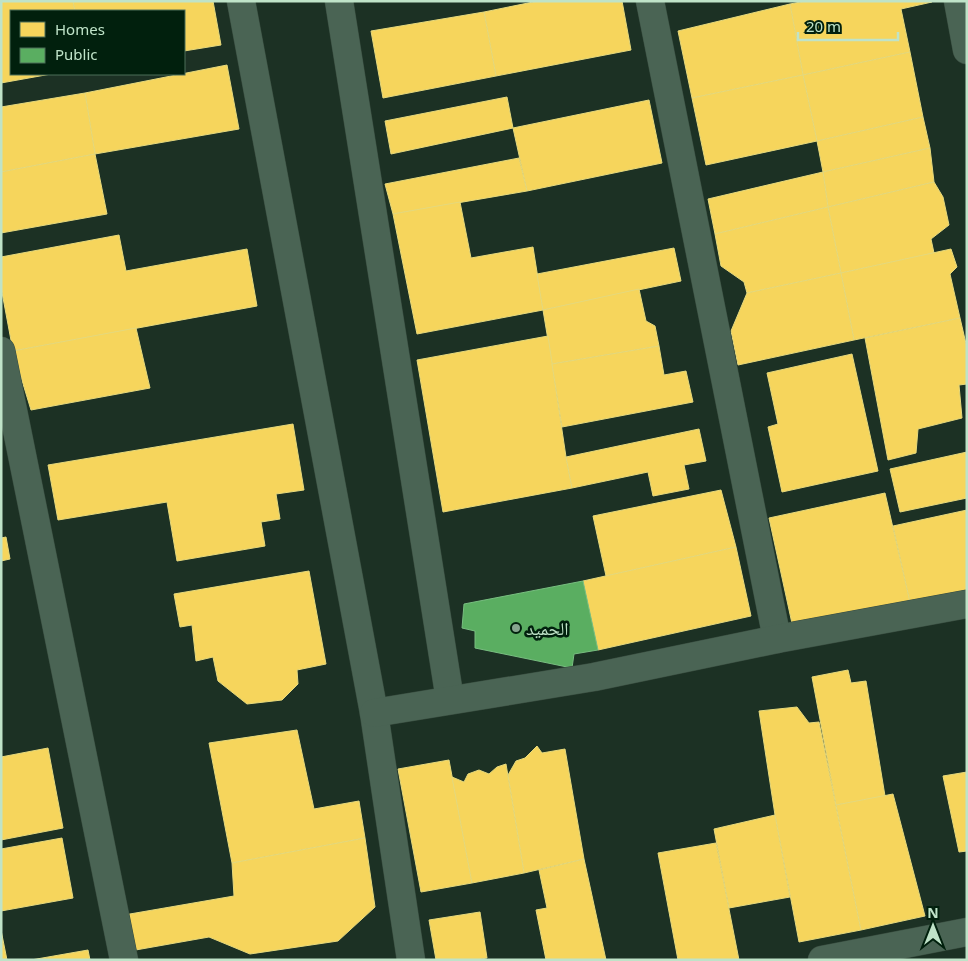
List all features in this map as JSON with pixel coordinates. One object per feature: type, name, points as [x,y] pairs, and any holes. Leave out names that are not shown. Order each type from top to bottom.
[{"type":"street","points":[[241,1],[374,714],[411,960]]},
{"type":"street","points":[[339,1],[450,700]]},
{"type":"street","points":[[650,1],[778,639]]},
{"type":"street","points":[[958,1],[967,50]]},
{"type":"street","points":[[1,351],[124,960]]},
{"type":"street","points":[[374,714],[594,677],[778,639],[967,604]]},
{"type":"street","points":[[822,960],[967,932]]},
{"type":"building: Homes","points":[[1,1],[73,1],[75,10],[10,10],[10,75],[45,75],[1,83]]},
{"type":"building: Homes","points":[[73,1],[213,1],[221,45],[185,51],[185,10],[75,10]]},
{"type":"building: Homes","points":[[538,1],[622,1],[631,50],[496,76],[484,12]]},
{"type":"building: Homes","points":[[806,1],[932,2],[901,9],[910,52],[803,75],[790,4]]},
{"type":"building: Homes","points":[[790,4],[803,75],[692,98],[678,31]]},
{"type":"building: Homes","points":[[484,12],[496,76],[383,98],[371,31]]},
{"type":"building: Homes","points":[[910,52],[923,117],[817,141],[803,75]]},
{"type":"building: Homes","points":[[227,65],[239,129],[95,154],[85,93],[176,75],[185,75],[185,73]]},
{"type":"building: Homes","points":[[803,75],[817,141],[706,165],[692,98]]},
{"type":"building: Homes","points":[[85,93],[95,154],[1,172],[1,107]]},
{"type":"building: Homes","points":[[507,97],[513,128],[391,154],[385,121]]},
{"type":"building: Homes","points":[[649,100],[662,163],[527,191],[513,128]]},
{"type":"building: Homes","points":[[923,117],[930,148],[823,172],[817,141]]},
{"type":"building: Homes","points":[[930,148],[934,182],[828,207],[823,172]]},
{"type":"building: Homes","points":[[95,154],[107,214],[1,233],[1,172]]},
{"type":"building: Homes","points":[[519,158],[527,191],[393,214],[385,184]]},
{"type":"building: Homes","points":[[823,172],[828,207],[715,234],[708,199]]},
{"type":"building: Homes","points":[[934,182],[943,197],[949,225],[931,239],[934,253],[841,273],[828,207]]},
{"type":"building: Homes","points":[[460,202],[471,258],[533,247],[543,310],[417,334],[393,214]]},
{"type":"building: Homes","points":[[828,207],[841,273],[747,293],[744,282],[721,266],[715,234]]},
{"type":"building: Homes","points":[[119,235],[126,271],[247,249],[257,306],[13,351],[1,287],[1,257]]},
{"type":"building: Homes","points":[[674,248],[681,281],[543,310],[537,274]]},
{"type":"building: Homes","points":[[951,249],[957,267],[950,274],[960,318],[854,340],[841,273]]},
{"type":"building: Homes","points":[[841,273],[854,340],[738,365],[731,331],[747,293]]},
{"type":"building: Homes","points":[[639,289],[646,321],[655,326],[659,346],[552,364],[543,310]]},
{"type":"building: Homes","points":[[960,318],[967,348],[967,384],[959,385],[962,418],[918,429],[916,453],[888,460],[865,338]]},
{"type":"building: Homes","points":[[136,328],[150,388],[31,410],[13,351]]},
{"type":"building: Homes","points":[[548,336],[572,488],[443,512],[417,360]]},
{"type":"building: Homes","points":[[659,346],[664,375],[686,371],[693,402],[562,427],[552,364]]},
{"type":"building: Homes","points":[[852,354],[878,471],[782,492],[768,427],[778,424],[767,373]]},
{"type":"building: Homes","points":[[293,424],[304,490],[276,494],[280,519],[261,522],[265,546],[177,561],[167,502],[58,520],[48,465]]},
{"type":"building: Homes","points":[[699,429],[706,461],[684,465],[689,489],[653,496],[648,472],[572,488],[566,457]]},
{"type":"building: Homes","points":[[967,452],[967,498],[900,512],[890,469]]},
{"type":"building: Homes","points":[[721,490],[736,547],[606,576],[593,516]]},
{"type":"building: Homes","points":[[885,493],[910,602],[793,628],[769,518]]},
{"type":"building: Homes","points":[[967,510],[967,590],[910,602],[893,526]]},
{"type":"building: Homes","points":[[6,537],[10,559],[1,561],[1,538]]},
{"type":"building: Homes","points":[[736,547],[751,616],[598,650],[583,581]]},
{"type":"building: Homes","points":[[309,571],[326,664],[297,670],[298,684],[282,700],[247,704],[218,681],[213,657],[196,661],[192,625],[180,627],[174,594]]},
{"type":"building: Homes","points":[[848,670],[851,683],[866,681],[885,796],[836,805],[812,677]]},
{"type":"building: Homes","points":[[797,707],[809,723],[819,722],[861,930],[799,942],[775,815],[759,711]]},
{"type":"building: Homes","points":[[297,730],[314,809],[359,801],[365,838],[232,863],[209,743]]},
{"type":"building: Homes","points":[[537,746],[542,753],[565,749],[584,859],[524,873],[508,775],[516,761],[525,758]]},
{"type":"building: Homes","points":[[48,748],[63,828],[1,840],[1,757]]},
{"type":"building: Homes","points":[[449,760],[472,883],[421,892],[398,769]]},
{"type":"building: Homes","points":[[506,764],[524,873],[472,883],[452,777],[464,782],[468,774],[479,770],[489,774],[497,767]]},
{"type":"building: Homes","points":[[967,772],[967,851],[959,852],[943,776]]},
{"type":"building: Homes","points":[[893,794],[925,916],[861,930],[836,805]]},
{"type":"building: Homes","points":[[775,815],[790,897],[729,908],[714,829]]},
{"type":"building: Homes","points":[[62,838],[73,898],[1,911],[1,849]]},
{"type":"building: Homes","points":[[365,838],[375,907],[338,941],[250,954],[209,937],[130,951],[124,915],[234,896],[232,863]]},
{"type":"building: Homes","points":[[716,843],[739,960],[678,960],[658,853]]},
{"type":"building: Homes","points":[[584,859],[606,960],[546,960],[536,910],[547,908],[539,870]]},
{"type":"building: Homes","points":[[480,912],[487,958],[475,960],[436,960],[429,920]]},
{"type":"building: Homes","points":[[1,930],[7,960],[1,960]]},
{"type":"building: Homes","points":[[88,950],[90,960],[31,960]]},
{"type":"building: Public","points":[[583,581],[598,650],[574,654],[572,668],[475,648],[475,631],[462,628],[464,604]]},
{"type":"place","name":"الحميد","points":[[516,628]]}]
